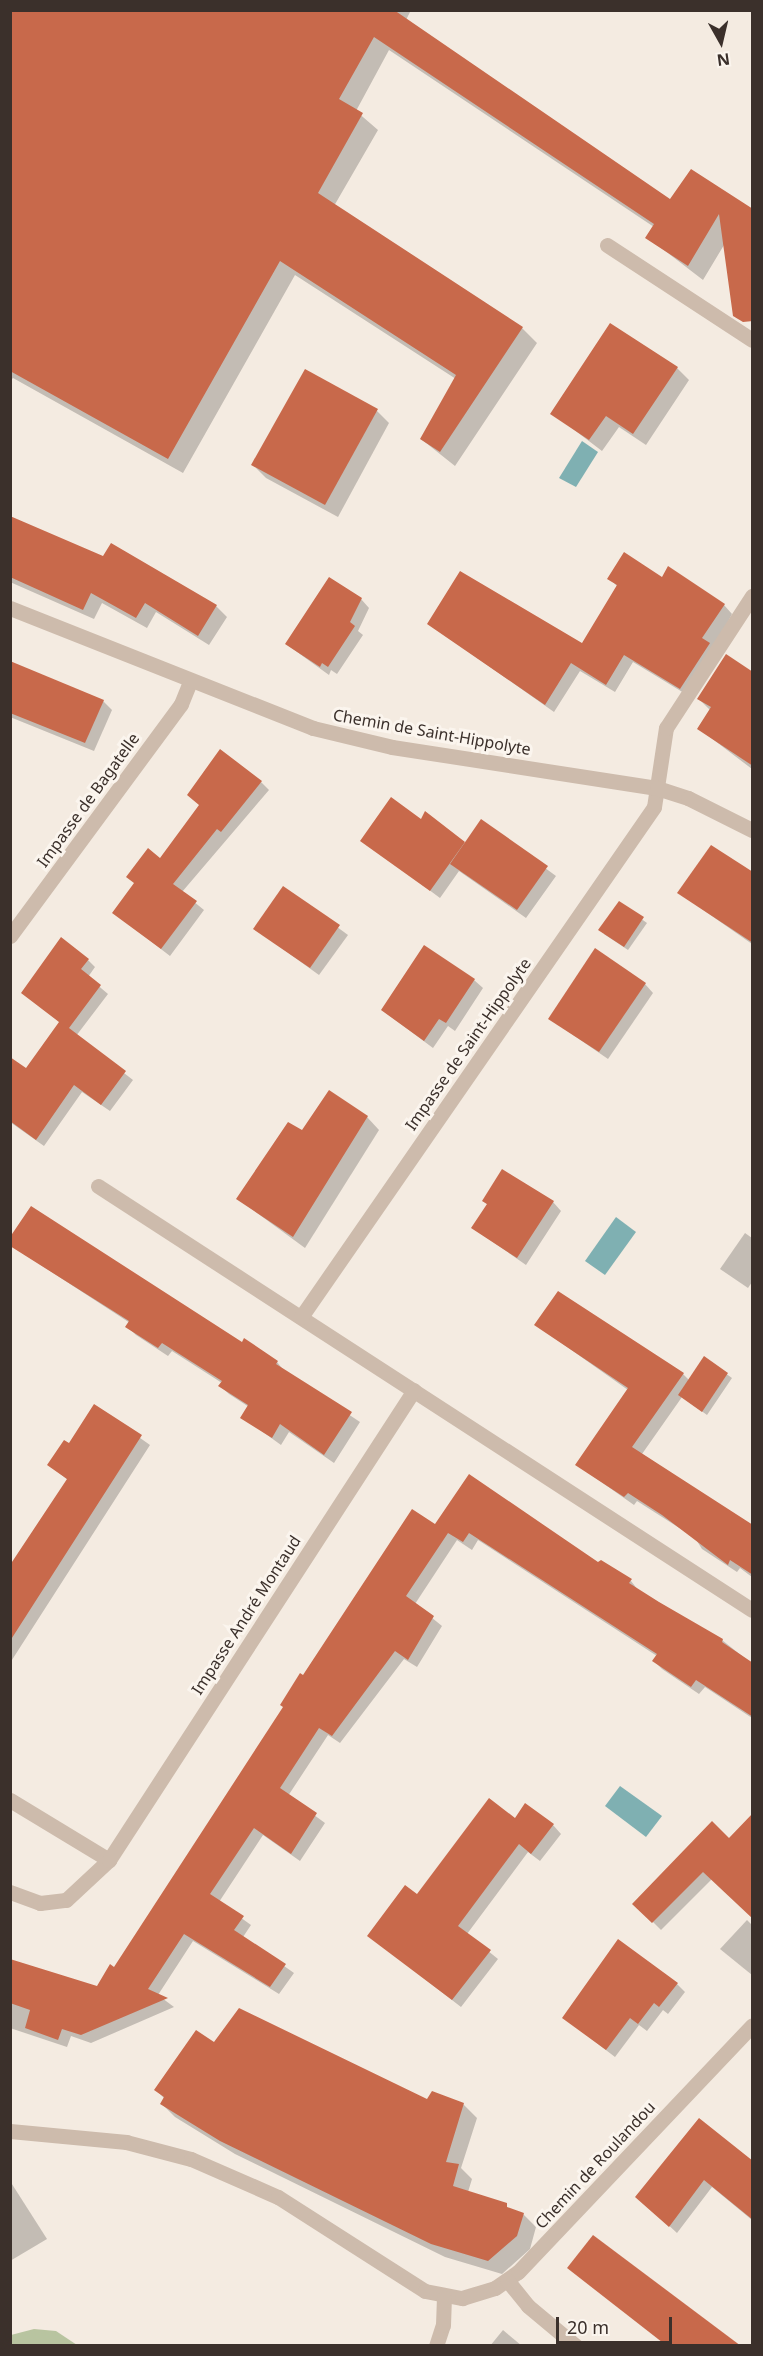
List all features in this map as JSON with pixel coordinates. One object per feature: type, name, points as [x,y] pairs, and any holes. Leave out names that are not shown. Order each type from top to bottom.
[{"type":"street","points":[[607,245],[753,340]]},
{"type":"street","name":"Impasse de Saint-Hippolyte","points":[[301,1317],[654,807],[666,728],[753,596]]},
{"type":"street","name":"Chemin de Saint-Hippolyte","points":[[10,609],[190,682],[356,740],[657,788],[699,803],[753,830]]},
{"type":"street","name":"Impasse de Bagatelle","points":[[10,936],[181,704],[190,682]]},
{"type":"street","points":[[98,1186],[753,1610]]},
{"type":"street","name":"Impasse André Montaud","points":[[10,1892],[40,1903],[66,1900],[109,1860],[414,1390]]},
{"type":"street","points":[[10,1800],[109,1860]]},
{"type":"street","name":"Chemin de Roulandou","points":[[444,2298],[478,2294],[507,2280],[750,2033]]},
{"type":"street","points":[[10,2131],[158,2149],[231,2174],[323,2224],[403,2280],[444,2298],[443,2325],[436,2346]]},
{"type":"street","points":[[507,2280],[528,2306],[576,2346]]},
{"type":"green space","points":[[34,2329],[56,2331],[77,2345],[11,2345],[11,2335]]},
{"type":"water","points":[[582,441],[598,452],[576,487],[559,478]]},
{"type":"water","points":[[616,1217],[636,1232],[605,1275],[585,1261]]},
{"type":"water","points":[[620,1786],[662,1816],[646,1837],[605,1806]]},
{"type":"building","points":[[10,10],[394,10],[670,199],[691,169],[753,209],[753,321],[743,322],[733,316],[719,214],[688,266],[645,238],[654,224],[374,37],[339,99],[363,113],[318,193],[523,327],[440,452],[420,439],[456,375],[280,261],[168,459],[10,371]]},
{"type":"building","points":[[610,323],[678,367],[633,434],[606,416],[589,440],[550,414]]},
{"type":"building","points":[[305,369],[378,409],[325,505],[251,465]]},
{"type":"building","points":[[10,516],[103,556],[111,543],[217,605],[198,636],[145,603],[136,618],[91,593],[83,610],[10,577]]},
{"type":"building","points":[[624,552],[662,577],[668,566],[725,604],[702,638],[710,643],[680,689],[624,655],[606,685],[571,663],[545,705],[427,624],[460,571],[582,643],[617,585],[607,579]]},
{"type":"building","points":[[329,577],[362,598],[350,622],[355,626],[328,667],[322,663],[320,667],[285,644]]},
{"type":"building","points":[[726,654],[753,672],[753,766],[697,729],[711,707],[697,699]]},
{"type":"building","points":[[10,661],[104,700],[85,743],[10,713]]},
{"type":"building","points":[[220,749],[262,781],[221,832],[217,829],[173,884],[197,901],[161,949],[112,913],[134,883],[126,877],[148,848],[160,858],[199,805],[187,795]]},
{"type":"building","points":[[391,797],[421,819],[425,811],[465,842],[430,891],[360,841]]},
{"type":"building","points":[[481,819],[548,866],[517,910],[450,864]]},
{"type":"building","points":[[711,845],[753,872],[753,943],[677,893]]},
{"type":"building","points":[[283,886],[340,925],[310,968],[253,929]]},
{"type":"building","points":[[619,901],[644,917],[624,947],[598,930]]},
{"type":"building","points":[[61,937],[89,959],[81,969],[101,985],[69,1028],[126,1071],[101,1105],[74,1085],[36,1140],[10,1121],[10,1057],[26,1068],[59,1022],[21,993]]},
{"type":"building","points":[[424,945],[475,979],[446,1023],[439,1019],[424,1041],[381,1010]]},
{"type":"building","points":[[595,948],[646,983],[599,1052],[548,1019]]},
{"type":"building","points":[[329,1090],[368,1116],[293,1237],[236,1199],[288,1122],[302,1130]]},
{"type":"building","points":[[502,1169],[554,1201],[517,1258],[471,1228],[487,1204],[482,1201]]},
{"type":"building","points":[[31,1206],[242,1342],[244,1338],[278,1361],[276,1364],[352,1412],[324,1455],[280,1424],[272,1438],[240,1418],[248,1405],[218,1386],[222,1381],[162,1343],[158,1348],[125,1327],[129,1321],[10,1246],[10,1237]]},
{"type":"building","points":[[558,1291],[684,1373],[632,1447],[753,1525],[753,1575],[730,1560],[728,1565],[662,1515],[628,1493],[624,1497],[575,1465],[628,1388],[534,1325]]},
{"type":"building","points":[[704,1356],[728,1373],[702,1412],[678,1395]]},
{"type":"building","points":[[94,1404],[142,1435],[10,1641],[10,1565],[67,1479],[47,1465],[64,1440],[69,1443]]},
{"type":"building","points":[[469,1474],[598,1562],[601,1560],[632,1579],[629,1583],[723,1639],[722,1642],[753,1663],[753,1717],[696,1680],[691,1687],[652,1661],[657,1654],[469,1533],[463,1542],[448,1533],[406,1596],[434,1616],[408,1660],[395,1651],[332,1736],[319,1728],[280,1788],[317,1813],[291,1854],[254,1828],[210,1894],[244,1916],[234,1930],[286,1964],[270,1987],[184,1934],[148,1989],[168,1998],[81,2035],[62,2029],[58,2040],[25,2028],[30,2010],[10,2003],[10,1959],[97,1986],[110,1964],[114,1967],[283,1707],[280,1705],[300,1673],[303,1675],[412,1509],[435,1524]]},
{"type":"building","points":[[489,1798],[515,1818],[525,1803],[554,1824],[531,1854],[519,1844],[458,1926],[491,1950],[452,2000],[367,1936],[405,1885],[417,1894]]},
{"type":"building","points":[[753,1813],[753,1919],[703,1872],[652,1923],[632,1904],[712,1821],[729,1838]]},
{"type":"building","points":[[618,1939],[678,1983],[659,2007],[654,2003],[638,2024],[630,2018],[606,2050],[562,2018]]},
{"type":"building","points":[[239,2008],[427,2099],[432,2091],[464,2103],[446,2162],[459,2164],[453,2186],[507,2203],[507,2207],[524,2213],[517,2236],[488,2261],[431,2244],[220,2141],[160,2104],[164,2097],[154,2090],[196,2030],[214,2042]]},
{"type":"building","points":[[699,2118],[753,2161],[753,2220],[704,2180],[669,2227],[635,2197]]},
{"type":"building","points":[[593,2235],[741,2346],[667,2346],[567,2268]]}]
